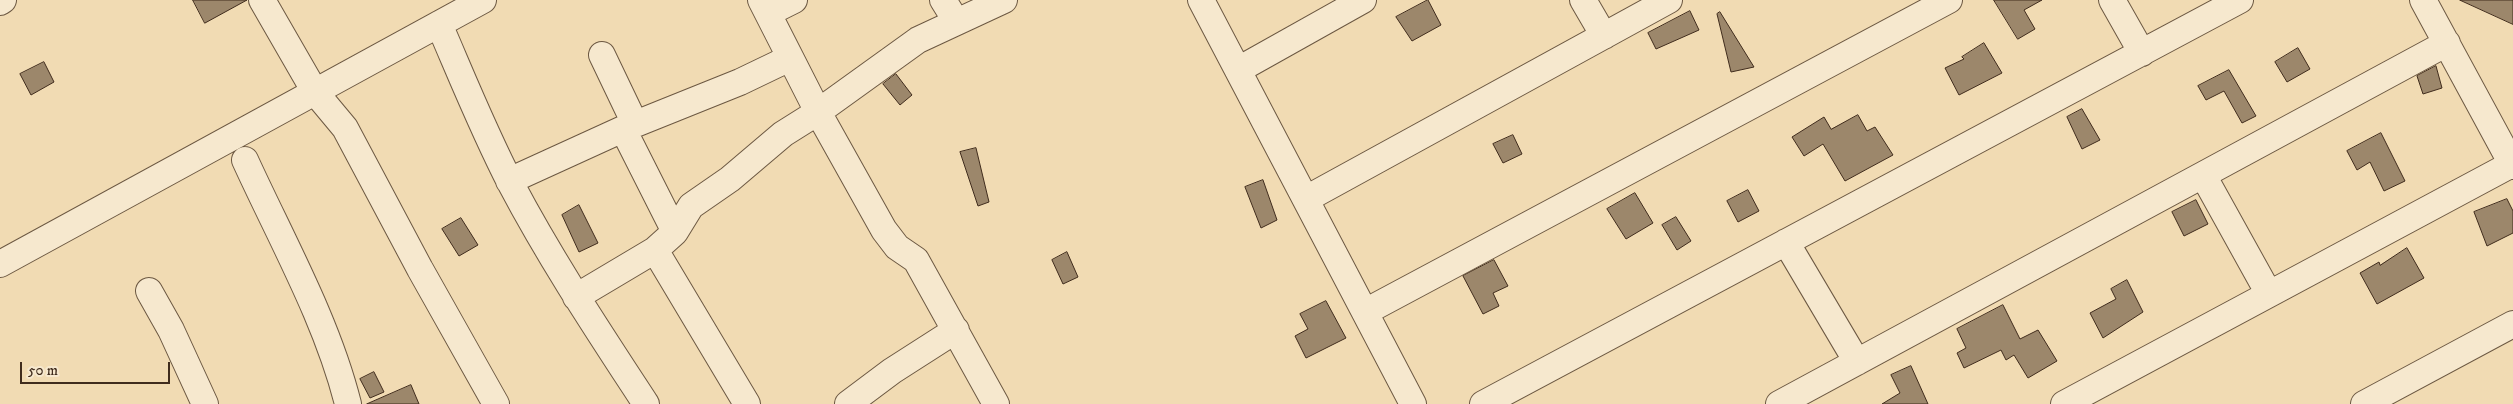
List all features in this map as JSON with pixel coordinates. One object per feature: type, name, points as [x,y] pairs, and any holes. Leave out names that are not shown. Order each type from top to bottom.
[{"type":"street","points":[[262,0],[315,92],[345,128],[420,269],[496,404]]},
{"type":"street","points":[[0,264],[483,0]]},
{"type":"street","points":[[794,0],[764,6],[818,112],[884,230],[897,247],[916,260],[996,404]]},
{"type":"street","points":[[576,297],[655,250],[675,232],[691,206],[730,179],[783,134],[818,112],[918,40],[950,11],[1004,0]]},
{"type":"street","points":[[1201,0],[1413,404]]},
{"type":"street","points":[[1238,70],[1362,0]]},
{"type":"street","points":[[1583,0],[1604,36]]},
{"type":"street","points":[[1306,199],[1669,0]]},
{"type":"street","points":[[1365,312],[1949,0]]},
{"type":"street","points":[[2112,0],[2142,53]]},
{"type":"street","points":[[1483,404],[1517,396],[1786,242],[2240,0]]},
{"type":"street","points":[[2064,404],[2512,165],[2423,0]]},
{"type":"street","points":[[439,24],[509,181],[576,297],[646,404]]},
{"type":"street","points":[[1779,404],[2446,43]]},
{"type":"street","points":[[602,55],[629,127],[675,232]]},
{"type":"street","points":[[509,181],[629,127],[740,82],[790,58]]},
{"type":"street","points":[[245,160],[311,302],[343,384],[348,404]]},
{"type":"street","points":[[2203,175],[2269,294]]},
{"type":"street","points":[[1786,242],[1857,362]]},
{"type":"street","points":[[655,250],[747,404]]},
{"type":"street","points":[[149,291],[172,330],[205,404]]},
{"type":"street","points":[[2364,404],[2513,324]]},
{"type":"street","points":[[848,404],[892,371],[956,330]]},
{"type":"building","points":[[193,0],[247,0],[205,23]]},
{"type":"building","points":[[1428,0],[1441,25],[1412,41],[1396,17]]},
{"type":"building","points":[[1994,0],[2042,0],[2024,10],[2035,29],[2018,39]]},
{"type":"building","points":[[2460,0],[2513,0],[2513,24]]},
{"type":"building","points":[[1690,11],[1699,30],[1656,49],[1648,33]]},
{"type":"building","points":[[1720,12],[1754,67],[1731,72],[1717,14]]},
{"type":"building","points":[[1984,43],[2002,73],[1959,95],[1945,68],[1964,59],[1962,57]]},
{"type":"building","points":[[2298,48],[2310,69],[2287,82],[2275,62]]},
{"type":"building","points":[[44,62],[54,82],[31,95],[20,74]]},
{"type":"building","points":[[2436,66],[2442,88],[2423,94],[2417,76]]},
{"type":"building","points":[[2229,70],[2256,116],[2242,123],[2224,91],[2206,100],[2198,86]]},
{"type":"building","points":[[896,74],[912,95],[900,105],[883,84]]},
{"type":"building","points":[[2082,109],[2100,140],[2082,149],[2067,117]]},
{"type":"building","points":[[1858,115],[1867,131],[1875,127],[1893,155],[1845,181],[1823,144],[1804,156],[1792,137],[1824,117],[1831,129]]},
{"type":"building","points":[[2381,133],[2405,181],[2384,191],[2370,162],[2357,170],[2347,151]]},
{"type":"building","points":[[1513,135],[1522,154],[1503,163],[1493,144]]},
{"type":"building","points":[[976,148],[989,202],[978,206],[960,152]]},
{"type":"building","points":[[1263,180],[1277,220],[1261,228],[1245,187]]},
{"type":"building","points":[[1748,190],[1759,211],[1738,222],[1727,201]]},
{"type":"building","points":[[1635,193],[1653,223],[1626,239],[1607,209]]},
{"type":"building","points":[[2507,199],[2513,211],[2513,233],[2487,246],[2474,212]]},
{"type":"building","points":[[2196,200],[2208,224],[2184,236],[2172,212]]},
{"type":"building","points":[[579,205],[598,243],[579,252],[562,215]]},
{"type":"building","points":[[1676,217],[1691,241],[1677,250],[1662,225]]},
{"type":"building","points":[[461,218],[478,245],[459,256],[442,229]]},
{"type":"building","points":[[2407,248],[2424,278],[2377,304],[2360,273],[2379,262],[2380,265]]},
{"type":"building","points":[[1067,252],[1078,277],[1063,284],[1052,260]]},
{"type":"building","points":[[1494,260],[1508,286],[1493,293],[1499,306],[1483,314],[1463,276]]},
{"type":"building","points":[[2127,280],[2143,312],[2103,338],[2090,313],[2116,299],[2111,289]]},
{"type":"building","points":[[1326,301],[1346,338],[1306,358],[1295,336],[1308,329],[1300,314]]},
{"type":"building","points":[[2003,305],[2020,339],[2038,330],[2057,361],[2028,378],[2014,355],[2006,360],[2001,350],[1964,368],[1957,353],[1966,348],[1957,329]]},
{"type":"building","points":[[1911,366],[1928,404],[1882,404],[1900,393],[1891,375]]},
{"type":"building","points":[[374,372],[384,392],[370,398],[360,379]]},
{"type":"building","points":[[411,385],[419,404],[367,404]]}]
